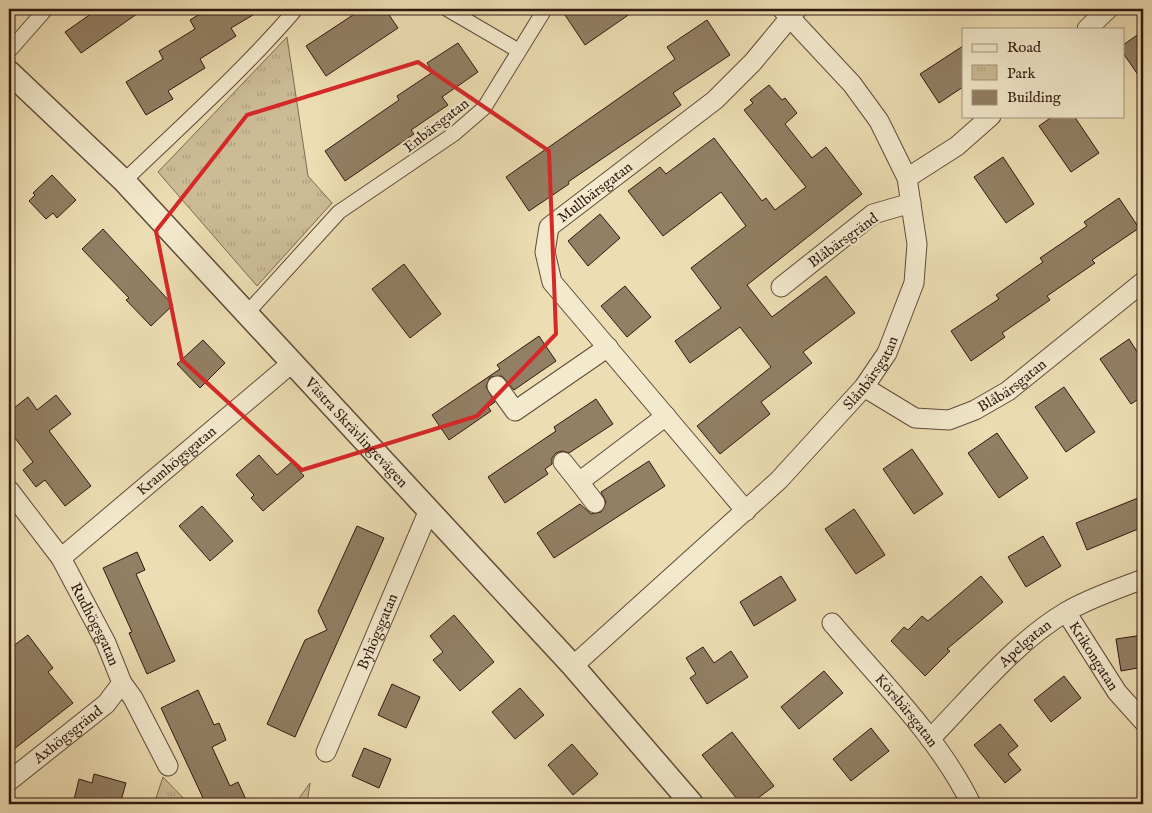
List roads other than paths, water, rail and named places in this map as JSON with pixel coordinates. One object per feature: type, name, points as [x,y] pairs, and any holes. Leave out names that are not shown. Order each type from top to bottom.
[{"type":"street","points":[[124,180],[184,124],[296,9]]},
{"type":"street","points":[[447,9],[518,51]]},
{"type":"street","name":"Enbärsgatan","points":[[247,314],[339,212],[454,134],[484,108],[545,9]]},
{"type":"street","points":[[1088,28],[1108,9]]},
{"type":"street","points":[[9,51],[44,10]]},
{"type":"street","name":"Slånbärsgatan","points":[[573,666],[779,480],[864,387],[887,353],[914,283],[917,244],[907,178],[879,121],[852,84],[790,11]]},
{"type":"street","name":"Mullbärsgatan","points":[[746,511],[552,282],[545,252],[549,227],[715,100],[753,62],[790,11]]},
{"type":"street","name":"Västra Skrävlingevägen","points":[[9,72],[124,180],[573,666],[692,804]]},
{"type":"street","points":[[907,178],[958,146],[989,118]]},
{"type":"street","name":"Blåbärsgränd","points":[[781,287],[873,214],[910,203]]},
{"type":"street","name":"Blåbärsgatan","points":[[864,387],[915,418],[948,420],[975,410],[1008,391],[1143,282]]},
{"type":"street","points":[[497,386],[516,411],[608,347]]},
{"type":"street","name":"Kramhögsgatan","points":[[61,558],[293,362]]},
{"type":"street","points":[[579,482],[666,416]]},
{"type":"street","points":[[563,462],[595,503]]},
{"type":"street","name":"Rudhögsgatan","points":[[9,490],[61,558],[106,643],[122,683],[134,698],[168,766]]},
{"type":"street","name":"Byhögsgatan","points":[[326,752],[429,510]]},
{"type":"street","name":"Apelgatan","points":[[930,739],[1032,637],[1066,612],[1143,579]]},
{"type":"street","name":"Krikongatan","points":[[1066,612],[1117,692],[1143,721]]},
{"type":"street","name":"Körsbärsgatan","points":[[832,623],[930,739],[961,783],[971,804]]},
{"type":"street","name":"Axhögsgränd","points":[[9,781],[106,704],[122,683]]}]
